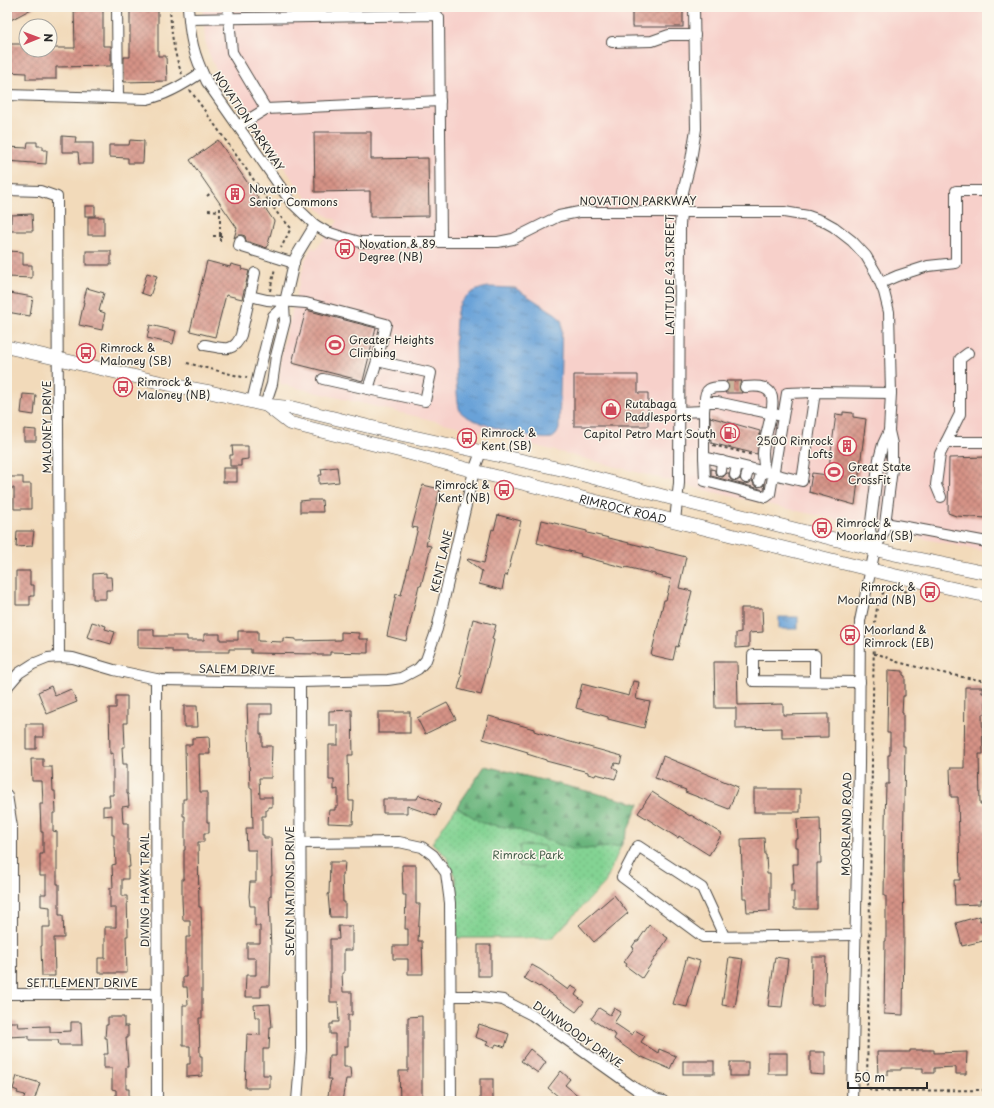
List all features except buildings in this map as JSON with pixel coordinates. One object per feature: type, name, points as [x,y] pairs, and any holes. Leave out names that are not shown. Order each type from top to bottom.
[{"type":"main road","name":"RIMROCK ROAD","points":[[7,347],[58,360],[265,405],[293,408],[565,470],[875,549],[987,573]]},
{"type":"main road","name":"RIMROCK ROAD","points":[[265,405],[289,423],[402,451],[474,471],[892,575],[987,596]]},
{"type":"street","points":[[117,7],[118,98]]},
{"type":"street","name":"NOVATION PARKWAY","points":[[188,7],[192,48],[207,82],[291,202],[315,225],[342,238],[360,242],[498,242],[513,239],[568,213],[784,212],[808,216],[834,227],[852,241],[866,256],[881,283],[889,312],[891,393],[889,431],[892,444],[892,469],[884,532],[875,549]]},
{"type":"street","points":[[228,7],[232,52],[266,109]]},
{"type":"street","name":"LATITUDE 43 STREET","points":[[675,521],[679,483],[681,212],[683,192],[691,160],[696,129],[694,7]]},
{"type":"street","points":[[189,19],[437,15],[439,18],[441,242]]},
{"type":"street","points":[[612,42],[652,41],[670,35],[695,35]]},
{"type":"street","points":[[7,94],[147,99],[159,96],[186,83],[202,72]]},
{"type":"street","points":[[238,126],[266,109],[440,101]]},
{"type":"street","name":"MALONEY DRIVE","points":[[7,190],[40,191],[57,196],[59,657]]},
{"type":"street","points":[[881,283],[928,266],[956,263],[956,192],[987,191]]},
{"type":"street","points":[[265,405],[272,384],[276,356],[285,321],[284,304],[294,262],[303,242],[315,225]]},
{"type":"street","points":[[240,241],[239,246],[294,262]]},
{"type":"street","points":[[205,345],[223,349],[238,344],[255,273]]},
{"type":"street","points":[[250,296],[284,304],[306,303],[386,324],[377,361],[368,389]]},
{"type":"street","points":[[252,401],[273,316],[284,304]]},
{"type":"street","points":[[941,497],[936,485],[940,454],[960,414],[960,359],[968,353]]},
{"type":"street","points":[[323,379],[425,401],[431,373],[377,361]]},
{"type":"street","points":[[723,387],[710,388],[704,396],[705,481],[718,483],[766,497],[770,494],[763,452],[771,414],[772,398],[771,393],[760,386],[745,387]]},
{"type":"street","points":[[704,457],[721,466],[747,473],[767,472],[802,481],[815,392]]},
{"type":"street","points":[[759,481],[767,472],[784,417],[787,393],[891,393]]},
{"type":"street","points":[[680,412],[704,407],[717,402],[784,417]]},
{"type":"street","name":"NOVATION PARKWAY","points":[[875,549],[870,530],[880,459],[883,444],[889,431]]},
{"type":"street","points":[[946,442],[987,442]]},
{"type":"street","name":"KENT LANE","points":[[415,671],[426,660],[437,629],[474,471],[481,452]]},
{"type":"street","points":[[885,523],[987,542]]},
{"type":"street","name":"MOORLAND ROAD","points":[[852,1101],[856,935],[860,621],[875,549]]},
{"type":"street","points":[[815,681],[815,656],[753,655],[753,681],[860,682]]},
{"type":"street","points":[[7,687],[19,673],[33,664],[48,658],[59,657]]},
{"type":"street","name":"SALEM DRIVE","points":[[59,657],[73,658],[114,670],[161,680],[300,682],[388,680],[401,678],[415,671]]},
{"type":"street","name":"DIVING HAWK TRAIL","points":[[156,679],[157,1101]]},
{"type":"street","name":"SEVEN NATIONS DRIVE","points":[[297,1101],[301,1050],[300,682]]},
{"type":"street","points":[[7,795],[12,827],[10,994]]},
{"type":"street","points":[[301,843],[399,842],[422,847],[433,855],[446,873],[450,903],[451,1101]]},
{"type":"street","points":[[724,936],[702,888],[638,846],[622,878],[703,937],[856,935]]},
{"type":"street","name":"SETTLEMENT DRIVE","points":[[10,994],[156,994]]},
{"type":"street","name":"DUNWOODY DRIVE","points":[[450,996],[474,996],[503,1000],[532,1015],[636,1089],[663,1101]]},
{"type":"path","points":[[170,7],[174,51],[186,83],[278,214],[291,228],[278,258],[267,300]]},
{"type":"path","points":[[206,196],[212,192]]},
{"type":"path","points":[[220,205],[220,241]]},
{"type":"path","points":[[208,210],[220,211]]},
{"type":"path","points":[[213,236],[225,236]]},
{"type":"path","points":[[187,364],[246,378],[248,372]]},
{"type":"path","points":[[704,443],[758,456]]},
{"type":"path","points":[[884,592],[880,599],[875,620],[867,1085],[870,1089],[876,1091],[987,1090]]},
{"type":"path","points":[[874,654],[879,654],[898,662],[966,678],[987,681]]},
{"type":"shaded area","points":[[203,7],[987,7],[987,552],[709,491],[498,436],[281,384],[279,375],[282,350],[305,260],[312,247],[316,249],[338,221],[327,216],[310,202],[302,193],[215,68],[205,39]]},
{"type":"green space","name":"Rimrock Park","points":[[485,766],[639,804],[605,883],[552,938],[457,938],[456,879],[446,856],[432,843]]},
{"type":"green space","points":[[485,766],[639,804],[621,846],[574,850],[516,829],[482,823],[457,807]]},
{"type":"green space","points":[[520,845],[545,846],[543,868],[519,866]]},
{"type":"water","points":[[489,287],[515,288],[556,314],[562,322],[559,429],[556,435],[552,438],[533,437],[503,430],[475,420],[460,411],[458,404],[455,360],[456,315],[460,304],[466,296],[480,289]]},
{"type":"water","points":[[779,617],[798,617],[798,629],[779,629]]},
{"type":"tunnel","points":[[723,387],[745,387]]},
{"type":"place","name":"Novation Senior Commons","points":[[235,194]]},
{"type":"place","name":"Novation & 89 Degree (NB)","points":[[345,249]]},
{"type":"place","name":"Greater Heights Climbing","points":[[335,345]]},
{"type":"place","name":"Rimrock & Maloney (SB)","points":[[86,353]]},
{"type":"place","name":"Rimrock & Maloney (NB)","points":[[123,387]]},
{"type":"place","name":"Rutabaga Paddlesports","points":[[611,409]]},
{"type":"place","name":"Capitol Petro Mart South","points":[[730,433]]},
{"type":"place","name":"Rimrock & Kent (SB)","points":[[467,438]]},
{"type":"place","name":"2500 Rimrock Lofts","points":[[847,446]]},
{"type":"place","name":"Great State CrossFit","points":[[834,472]]},
{"type":"place","name":"Rimrock & Kent (NB)","points":[[504,490]]},
{"type":"place","name":"Rimrock & Moorland (SB)","points":[[822,528]]},
{"type":"place","name":"Rimrock & Moorland (NB)","points":[[930,592]]},
{"type":"place","name":"Moorland & Rimrock (EB)","points":[[850,635]]}]
